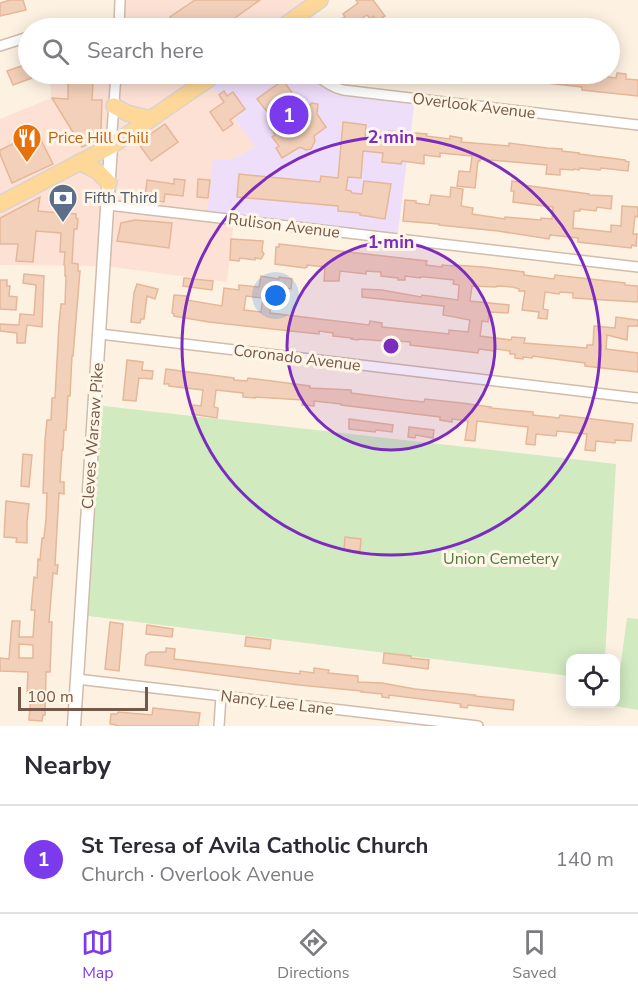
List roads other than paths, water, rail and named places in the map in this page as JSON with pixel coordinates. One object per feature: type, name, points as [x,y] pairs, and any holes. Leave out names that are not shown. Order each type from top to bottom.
[{"type":"main road","points":[[295,18],[320,0]]},
{"type":"main road","points":[[0,204],[111,146],[202,84]]},
{"type":"main road","points":[[114,106],[128,113],[151,119]]},
{"type":"main road","points":[[79,162],[97,171],[109,183]]},
{"type":"street","points":[[119,18],[120,0]]},
{"type":"street","points":[[0,46],[18,40]]},
{"type":"street","points":[[111,146],[115,84]]},
{"type":"street","name":"Overlook Avenue","points":[[328,84],[343,90],[638,125]]},
{"type":"street","name":"Cleves Warsaw Pike","points":[[74,726],[111,146]]},
{"type":"street","name":"Rulison Avenue","points":[[108,206],[638,267]]},
{"type":"street","name":"Coronado Avenue","points":[[100,334],[638,398]]},
{"type":"street","name":"Nancy Lee Lane","points":[[77,679],[478,726]]},
{"type":"street","points":[[219,726],[221,696]]},
{"type":"place","name":"St Teresa of Avila Catholic Church","points":[[289,115]]},
{"type":"place","name":"Price Hill Chili","points":[[27,164]]},
{"type":"place","name":"Fifth Third","points":[[63,224]]},
{"type":"park label","name":"Union Cemetery","points":[[501,559]]}]
